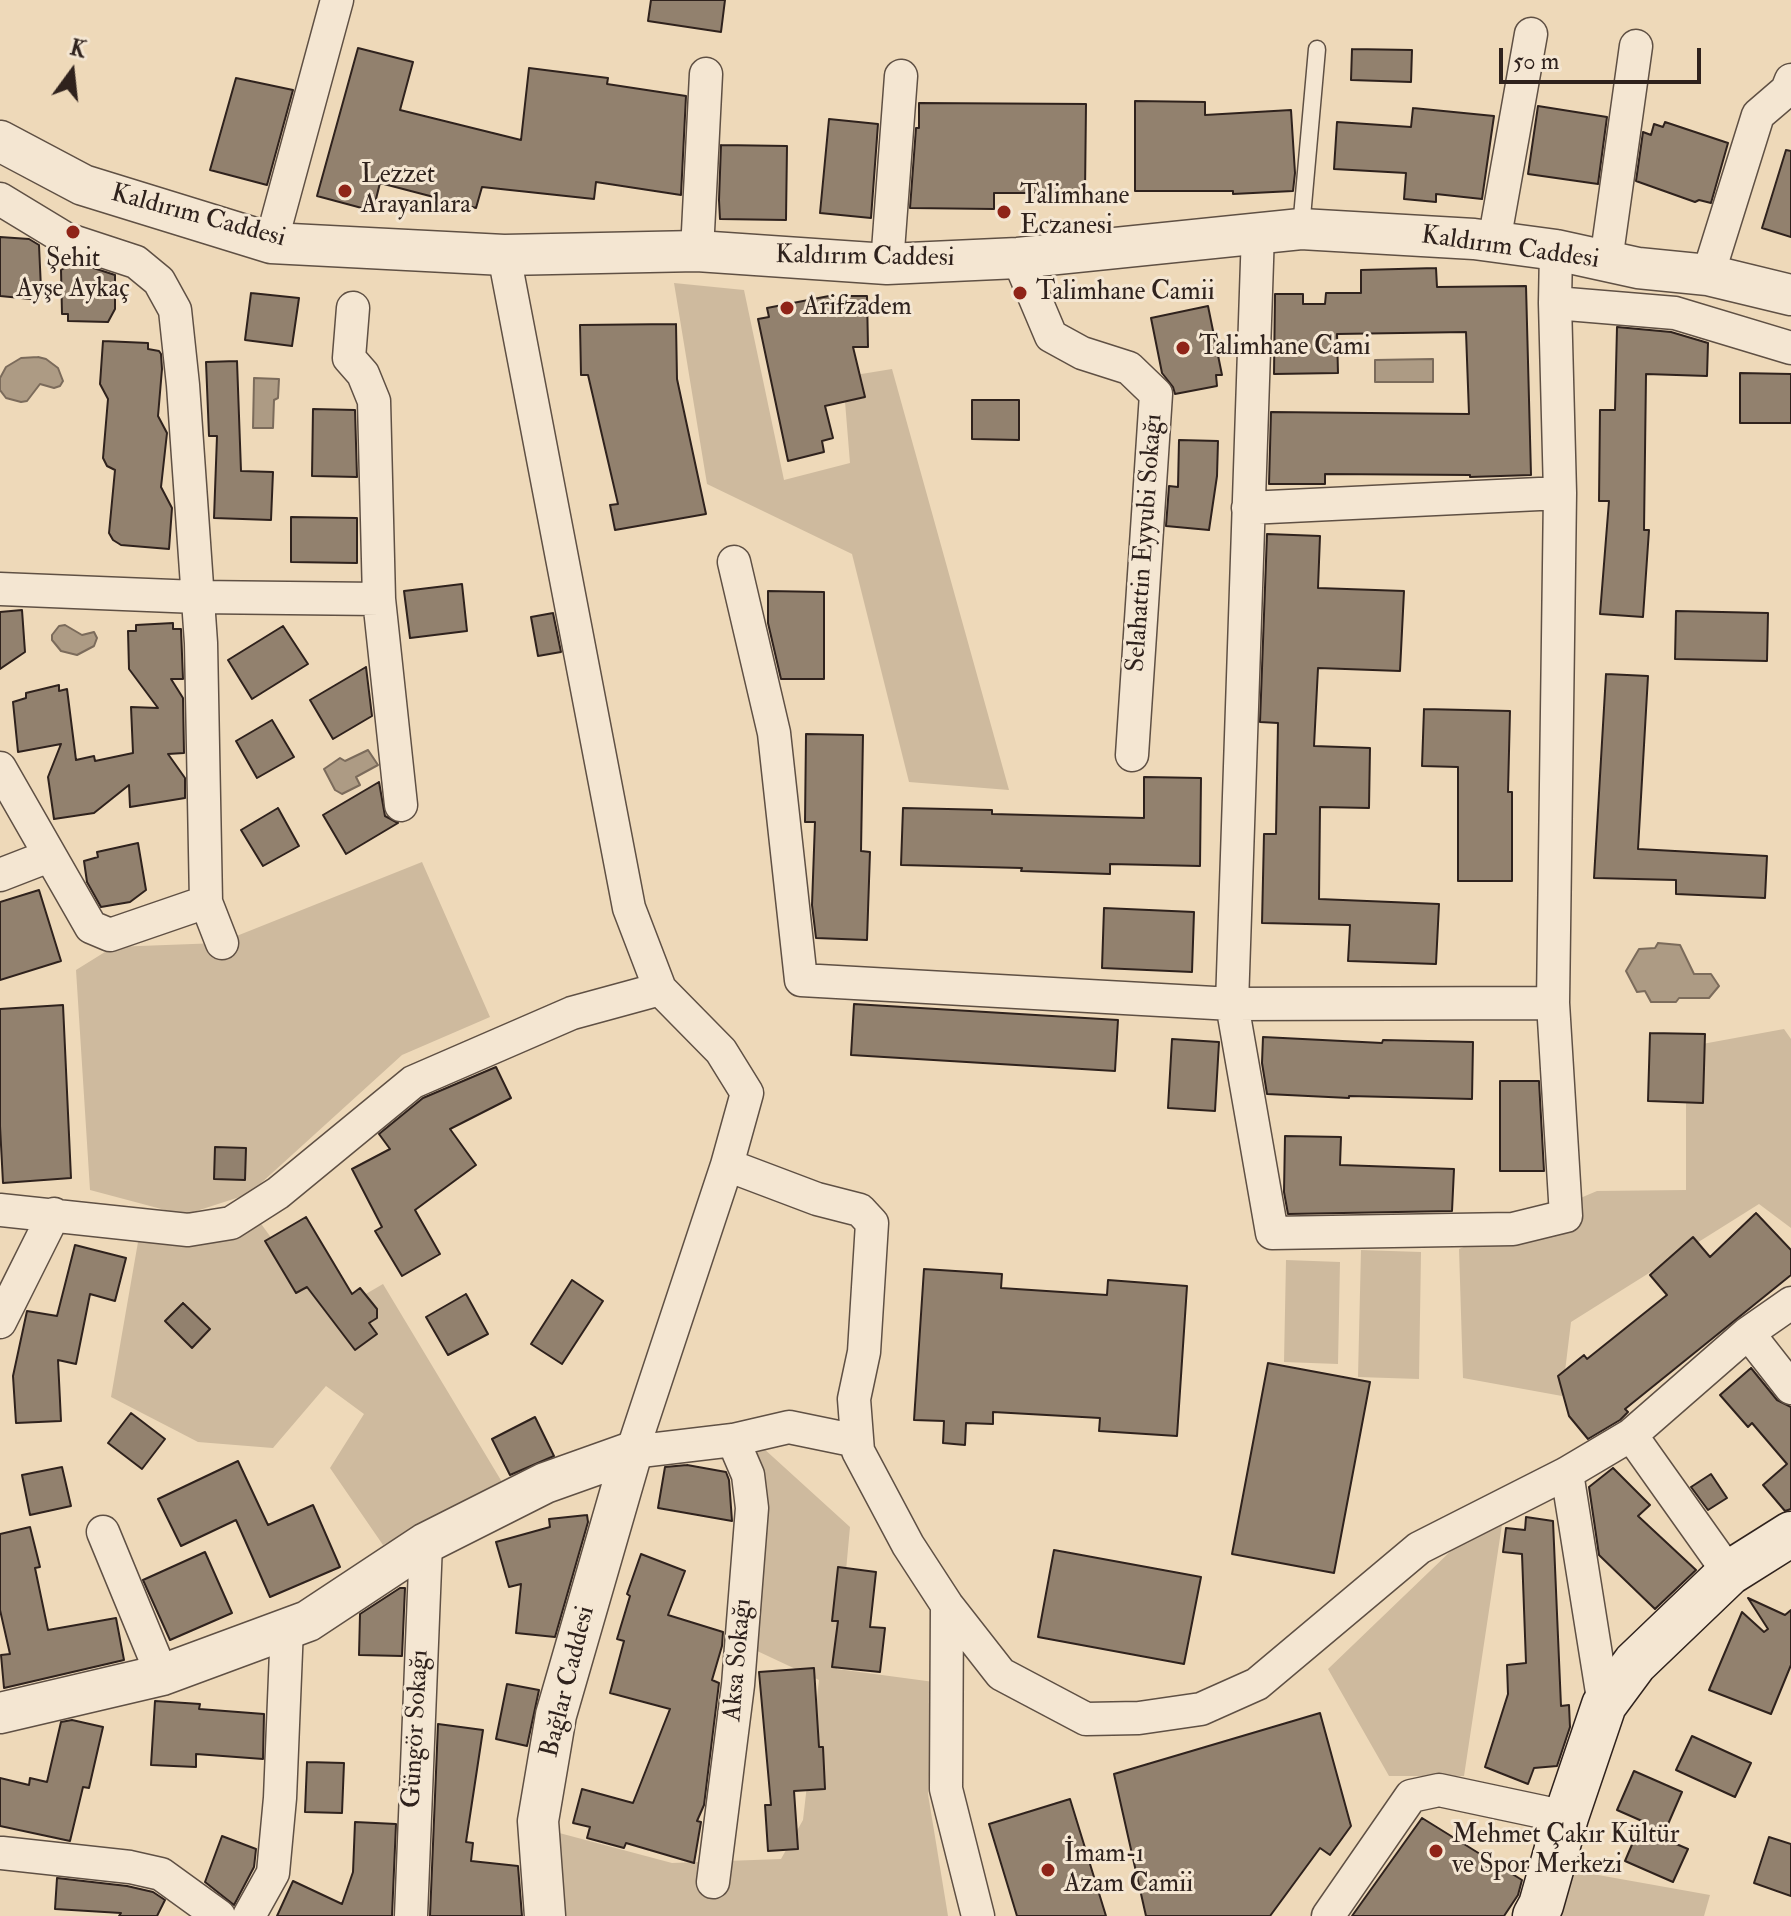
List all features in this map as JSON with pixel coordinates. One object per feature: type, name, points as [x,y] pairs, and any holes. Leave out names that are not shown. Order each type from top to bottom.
[{"type":"main road","points":[[1539,1912],[1566,1817],[1604,1705],[1635,1663],[1729,1573],[1791,1534]]},
{"type":"street","points":[[271,243],[337,0]]},
{"type":"street","points":[[1494,242],[1531,34]]},
{"type":"street","points":[[1606,261],[1636,46]]},
{"type":"street","points":[[697,251],[706,74]]},
{"type":"street","points":[[887,264],[901,76]]},
{"type":"street","points":[[1708,275],[1758,115],[1787,90],[1791,80]]},
{"type":"street","name":"Kaldırım Caddesi","points":[[0,141],[83,185],[271,243],[504,255],[697,251],[887,264],[1018,258],[1301,229],[1494,242],[1556,250],[1638,268],[1708,275],[1791,295]]},
{"type":"street","points":[[0,199],[66,239],[136,262],[159,281],[175,310],[201,643],[206,902],[222,943]]},
{"type":"street","points":[[1258,232],[1232,1004],[1272,1233],[1513,1229],[1566,1216],[1553,1003],[1560,493],[1556,250]]},
{"type":"street","points":[[504,255],[629,908],[660,989],[721,1051],[747,1093],[727,1165],[632,1452]]},
{"type":"street","name":"Selahattin Eyyubi Sokağı","points":[[1018,258],[1051,336],[1082,353],[1129,368],[1156,394],[1132,755]]},
{"type":"street","points":[[1555,303],[1675,313],[1791,348]]},
{"type":"street","points":[[353,308],[349,358],[363,374],[374,401],[379,599],[401,805]]},
{"type":"street","points":[[1248,508],[1560,493]]},
{"type":"street","points":[[734,562],[774,733],[801,980],[1232,1004],[1553,1003]]},
{"type":"street","points":[[0,589],[197,597],[379,599]]},
{"type":"street","points":[[0,768],[91,927],[110,935],[206,902]]},
{"type":"street","points":[[0,875],[49,856]]},
{"type":"street","points":[[0,1210],[188,1230],[231,1223],[278,1193],[413,1082],[572,1013],[660,989]]},
{"type":"street","points":[[727,1165],[817,1199],[860,1210],[872,1223],[864,1352],[854,1399],[858,1451],[908,1545],[947,1605],[1001,1674],[1086,1719],[1139,1718],[1201,1709],[1257,1684],[1419,1548],[1567,1473],[1631,1435],[1748,1333],[1791,1303]]},
{"type":"street","points":[[0,1322],[54,1214]]},
{"type":"street","points":[[1748,1333],[1791,1388]]},
{"type":"street","points":[[0,1713],[162,1675],[308,1621],[426,1543],[545,1483],[632,1452],[733,1440],[789,1427],[857,1441]]},
{"type":"street","points":[[1631,1435],[1729,1573]]},
{"type":"street","name":"Aksa Sokağı","points":[[713,1882],[738,1685],[752,1508],[748,1475],[733,1440]]},
{"type":"street","name":"Bağlar Caddesi","points":[[545,1916],[538,1821],[556,1715],[632,1452]]},
{"type":"street","points":[[1567,1473],[1604,1705]]},
{"type":"street","points":[[103,1532],[162,1675]]},
{"type":"street","name":"Güngör Sokağı","points":[[411,1916],[426,1543]]},
{"type":"street","points":[[947,1605],[946,1789],[978,1916]]},
{"type":"street","points":[[249,1916],[273,1873],[280,1798],[287,1627]]},
{"type":"street","points":[[1328,1916],[1411,1796],[1439,1790],[1566,1817]]},
{"type":"street","points":[[2,1853],[130,1867],[161,1874],[219,1916]]},
{"type":"lane","points":[[1301,229],[1317,49]]},
{"type":"shaded area","points":[[674,283],[744,290],[784,480],[850,463],[843,377],[892,369],[1009,790],[909,782],[852,554],[707,484]]},
{"type":"shaded area","points":[[38,357],[58,368],[63,381],[60,386],[54,388],[40,384],[27,401],[6,398],[0,390],[0,378],[6,367],[21,358]]},
{"type":"shaded area","points":[[1433,359],[1433,382],[1375,382],[1375,360]]},
{"type":"shaded area","points":[[254,378],[279,379],[278,398],[274,400],[273,428],[253,428]]},
{"type":"shaded area","points":[[65,625],[82,635],[94,632],[97,638],[94,646],[77,655],[61,651],[52,640],[52,635],[59,626]]},
{"type":"shaded area","points":[[368,750],[378,765],[356,777],[360,785],[342,794],[335,790],[324,769],[340,758],[345,761]]},
{"type":"shaded area","points":[[422,862],[490,1017],[402,1055],[249,1194],[184,1215],[90,1190],[76,970],[113,947],[219,943]]},
{"type":"shaded area","points":[[1658,943],[1680,945],[1694,974],[1711,974],[1719,986],[1709,998],[1651,1002],[1645,991],[1637,992],[1626,971],[1639,949],[1655,948]]},
{"type":"shaded area","points":[[1784,1029],[1791,1039],[1791,1228],[1759,1204],[1571,1322],[1562,1396],[1463,1378],[1459,1249],[1597,1191],[1686,1190],[1686,1047]]},
{"type":"shaded area","points":[[259,1221],[328,1316],[383,1284],[502,1482],[383,1545],[330,1468],[364,1414],[326,1386],[273,1448],[198,1442],[111,1397],[138,1242],[202,1244]]},
{"type":"shaded area","points":[[1361,1250],[1421,1252],[1419,1379],[1358,1377]]},
{"type":"shaded area","points":[[1286,1260],[1340,1262],[1338,1364],[1284,1362]]},
{"type":"shaded area","points":[[751,1437],[850,1527],[837,1669],[934,1682],[928,1794],[948,1916],[556,1916],[548,1830],[672,1863],[781,1859],[803,1820],[819,1680],[738,1642]]},
{"type":"shaded area","points":[[1506,1498],[1464,1776],[1389,1776],[1328,1669]]},
{"type":"shaded area","points":[[1559,1868],[1710,1895],[1704,1916],[1551,1916]]},
{"type":"building","points":[[651,0],[725,0],[721,32],[648,21]]},
{"type":"building","points":[[358,48],[413,62],[400,110],[521,140],[529,68],[608,78],[607,84],[686,96],[681,195],[596,182],[594,199],[482,187],[476,208],[380,183],[373,211],[317,196]]},
{"type":"building","points":[[1352,49],[1412,50],[1411,82],[1351,80]]},
{"type":"building","points":[[236,78],[293,90],[267,185],[210,170]]},
{"type":"building","points":[[1135,101],[1205,102],[1205,115],[1291,110],[1295,173],[1293,191],[1233,194],[1233,191],[1135,191]]},
{"type":"building","points":[[919,103],[1086,104],[1085,193],[994,193],[994,209],[910,208]]},
{"type":"building","points":[[1538,106],[1607,117],[1598,184],[1528,174]]},
{"type":"building","points":[[1413,108],[1494,116],[1482,199],[1436,194],[1436,202],[1404,199],[1406,173],[1334,169],[1337,122],[1411,127]]},
{"type":"building","points":[[829,119],[878,124],[871,218],[820,213]]},
{"type":"building","points":[[1665,122],[1728,143],[1711,203],[1695,202],[1636,181],[1643,132],[1651,135],[1654,124],[1663,127]]},
{"type":"building","points":[[721,145],[787,146],[786,220],[720,219]]},
{"type":"building","points":[[1786,150],[1791,151],[1791,237],[1762,228]]},
{"type":"building","points":[[0,237],[29,239],[39,245],[41,289],[31,299],[0,296]]},
{"type":"building","points":[[75,262],[115,275],[115,309],[108,322],[68,321],[68,314],[62,314],[61,270]]},
{"type":"building","points":[[1436,268],[1437,287],[1526,286],[1531,475],[1325,474],[1325,484],[1269,484],[1271,412],[1469,414],[1466,332],[1337,334],[1338,373],[1274,374],[1275,294],[1303,294],[1303,304],[1325,304],[1326,293],[1361,293],[1361,270]]},
{"type":"building","points":[[251,293],[299,298],[292,346],[245,340]]},
{"type":"building","points":[[829,296],[867,296],[868,347],[853,347],[865,397],[825,406],[833,438],[822,441],[824,452],[788,461],[758,319],[769,317],[767,308]]},
{"type":"building","name":"Talimhane Cami","points":[[1208,306],[1222,375],[1216,375],[1217,386],[1175,394],[1162,373],[1151,318]]},
{"type":"building","points":[[676,324],[677,379],[706,514],[615,530],[610,505],[618,504],[588,375],[581,375],[580,325]]},
{"type":"building","points":[[1617,327],[1671,332],[1708,343],[1707,376],[1646,374],[1644,530],[1649,530],[1643,617],[1600,614],[1609,501],[1599,501],[1600,410],[1615,410]]},
{"type":"building","points":[[103,341],[148,343],[148,349],[161,354],[158,416],[167,433],[161,487],[172,508],[169,549],[121,545],[109,533],[115,470],[107,466],[103,458],[108,399],[100,384]]},
{"type":"building","points":[[237,361],[241,471],[273,472],[271,520],[214,518],[217,436],[209,436],[206,362]]},
{"type":"building","points":[[1740,373],[1791,374],[1791,423],[1740,423]]},
{"type":"building","points":[[972,400],[1019,400],[1019,440],[972,439]]},
{"type":"building","points":[[313,409],[355,410],[357,477],[312,476]]},
{"type":"building","points":[[1179,440],[1218,441],[1217,476],[1209,530],[1166,526],[1169,486],[1178,487]]},
{"type":"building","points":[[291,517],[357,518],[357,563],[291,562]]},
{"type":"building","points":[[1267,534],[1320,536],[1318,588],[1404,591],[1400,671],[1318,668],[1314,746],[1370,748],[1369,808],[1320,807],[1319,899],[1439,904],[1436,964],[1348,961],[1350,925],[1262,923],[1264,834],[1276,834],[1278,723],[1260,722]]},
{"type":"building","points":[[462,584],[467,631],[410,638],[404,591]]},
{"type":"building","points":[[768,591],[824,592],[824,679],[781,679],[768,623]]},
{"type":"building","points":[[22,610],[25,652],[0,669],[0,612]]},
{"type":"building","points":[[1676,611],[1768,613],[1767,661],[1675,659]]},
{"type":"building","points":[[553,613],[561,652],[538,656],[531,617]]},
{"type":"building","points":[[173,623],[173,629],[181,629],[183,679],[171,679],[183,698],[184,753],[168,754],[185,778],[185,798],[130,807],[129,785],[94,813],[54,819],[48,777],[61,744],[18,752],[13,702],[26,698],[26,693],[59,685],[59,691],[67,689],[76,760],[94,756],[95,761],[133,753],[131,707],[158,708],[129,669],[128,631],[136,631],[136,625]]},
{"type":"building","points":[[283,626],[308,664],[252,699],[228,660]]},
{"type":"building","points":[[366,667],[372,716],[333,739],[310,700]]},
{"type":"building","points":[[1606,674],[1648,676],[1638,849],[1767,856],[1765,898],[1676,894],[1676,880],[1594,878]]},
{"type":"building","points":[[1424,709],[1510,711],[1508,792],[1512,792],[1512,881],[1458,881],[1458,767],[1422,766]]},
{"type":"building","points":[[272,720],[294,757],[257,778],[236,741]]},
{"type":"building","points":[[806,734],[863,735],[861,851],[870,852],[867,940],[816,938],[812,905],[815,822],[805,822]]},
{"type":"building","points":[[1144,777],[1201,778],[1200,866],[1110,864],[1110,874],[901,865],[903,808],[1144,818]]},
{"type":"building","points":[[379,782],[385,816],[398,823],[346,854],[323,815]]},
{"type":"building","points":[[278,808],[299,846],[263,866],[241,830]]},
{"type":"building","points":[[138,843],[146,890],[130,902],[101,907],[87,882],[84,861],[98,857],[97,852]]},
{"type":"building","points":[[39,890],[61,961],[0,980],[0,902]]},
{"type":"building","points":[[1104,908],[1194,912],[1192,972],[1102,968]]},
{"type":"building","points":[[854,1004],[1118,1020],[1115,1071],[851,1055]]},
{"type":"building","points":[[63,1005],[71,1178],[3,1183],[0,1009]]},
{"type":"building","points":[[1650,1033],[1705,1034],[1703,1103],[1648,1101]]},
{"type":"building","points":[[1263,1037],[1382,1043],[1383,1040],[1473,1042],[1472,1099],[1267,1094],[1262,1063]]},
{"type":"building","points":[[1172,1039],[1219,1042],[1215,1111],[1168,1108]]},
{"type":"building","points":[[496,1067],[511,1098],[450,1129],[476,1165],[415,1210],[440,1254],[402,1276],[375,1231],[382,1227],[352,1169],[390,1149],[379,1134],[423,1098]]},
{"type":"building","points":[[1500,1081],[1539,1081],[1544,1171],[1500,1171]]},
{"type":"building","points":[[1285,1136],[1341,1137],[1340,1165],[1454,1169],[1452,1211],[1288,1214],[1284,1192]]},
{"type":"building","points":[[215,1147],[246,1148],[245,1180],[214,1179]]},
{"type":"building","points":[[1756,1213],[1791,1250],[1791,1275],[1625,1409],[1628,1412],[1620,1420],[1588,1439],[1569,1416],[1558,1376],[1584,1355],[1587,1359],[1667,1295],[1650,1275],[1693,1237],[1710,1257]]},
{"type":"building","points":[[306,1217],[352,1294],[360,1288],[377,1309],[377,1318],[369,1323],[377,1334],[355,1350],[307,1287],[296,1293],[265,1241]]},
{"type":"building","points":[[75,1245],[126,1258],[115,1301],[90,1294],[76,1364],[58,1360],[61,1421],[16,1423],[13,1376],[27,1311],[57,1316]]},
{"type":"building","points":[[924,1269],[1002,1274],[1001,1288],[1107,1295],[1108,1280],[1187,1286],[1177,1436],[1099,1431],[1100,1418],[993,1412],[993,1424],[966,1423],[965,1445],[943,1443],[944,1421],[914,1420]]},
{"type":"building","points":[[572,1280],[603,1301],[562,1364],[531,1344]]},
{"type":"building","points":[[466,1294],[488,1334],[448,1355],[426,1317]]},
{"type":"building","points":[[183,1303],[210,1329],[192,1348],[165,1321]]},
{"type":"building","points":[[1268,1363],[1370,1382],[1334,1573],[1232,1554]]},
{"type":"building","points":[[1751,1368],[1777,1400],[1791,1407],[1791,1509],[1785,1511],[1763,1485],[1787,1464],[1752,1423],[1748,1427],[1720,1395]]},
{"type":"building","points":[[131,1413],[165,1439],[142,1469],[108,1443]]},
{"type":"building","points":[[535,1417],[554,1456],[510,1475],[492,1439]]},
{"type":"building","points":[[238,1461],[268,1525],[313,1505],[340,1567],[270,1597],[236,1520],[181,1546],[158,1499]]},
{"type":"building","points":[[687,1465],[726,1472],[732,1521],[658,1508],[665,1467]]},
{"type":"building","points":[[62,1467],[71,1506],[30,1515],[22,1475]]},
{"type":"building","points":[[1613,1468],[1650,1505],[1638,1516],[1696,1570],[1655,1609],[1599,1555],[1589,1487]]},
{"type":"building","points":[[1711,1474],[1727,1498],[1708,1510],[1691,1487]]},
{"type":"building","points":[[587,1515],[588,1522],[555,1637],[516,1633],[521,1584],[509,1587],[496,1542],[550,1527],[549,1519]]},
{"type":"building","points":[[1526,1517],[1553,1521],[1561,1706],[1569,1705],[1570,1727],[1557,1766],[1534,1768],[1528,1784],[1485,1767],[1508,1694],[1507,1665],[1526,1663],[1522,1554],[1503,1552],[1506,1528],[1525,1530]]},
{"type":"building","points":[[30,1527],[40,1567],[35,1568],[48,1630],[116,1618],[124,1660],[4,1688],[1,1655],[10,1654],[0,1610],[0,1534]]},
{"type":"building","points":[[1054,1550],[1201,1577],[1184,1664],[1038,1637]]},
{"type":"building","points":[[205,1552],[232,1613],[170,1640],[143,1580]]},
{"type":"building","points":[[641,1554],[685,1571],[668,1615],[723,1632],[712,1680],[719,1683],[704,1805],[697,1821],[701,1822],[694,1863],[626,1843],[624,1848],[587,1838],[590,1827],[573,1823],[582,1789],[633,1803],[670,1709],[610,1693],[624,1641],[617,1639],[630,1596],[627,1594]]},
{"type":"building","points":[[838,1567],[876,1572],[870,1627],[885,1628],[880,1672],[832,1667],[838,1621],[832,1621]]},
{"type":"building","points":[[400,1588],[405,1588],[402,1656],[359,1655],[360,1614]]},
{"type":"building","points":[[1748,1598],[1785,1615],[1791,1610],[1791,1665],[1771,1714],[1709,1690],[1742,1612],[1764,1632],[1768,1629]]},
{"type":"building","points":[[814,1668],[825,1789],[794,1791],[798,1849],[768,1851],[765,1805],[771,1805],[759,1672]]},
{"type":"building","points":[[507,1684],[539,1690],[527,1746],[496,1739]]},
{"type":"building","points":[[155,1701],[200,1704],[199,1709],[264,1714],[263,1759],[196,1754],[196,1767],[151,1765]]},
{"type":"building","points":[[1320,1713],[1351,1826],[1330,1855],[1320,1848],[1270,1916],[1146,1916],[1114,1774]]},
{"type":"building","points":[[72,1720],[103,1727],[89,1788],[83,1787],[70,1841],[0,1826],[0,1778],[29,1785],[30,1778],[47,1782],[61,1722]]},
{"type":"building","points":[[438,1724],[483,1730],[466,1842],[473,1843],[471,1861],[518,1866],[522,1916],[430,1916]]},
{"type":"building","points":[[1692,1736],[1751,1763],[1735,1797],[1676,1770]]},
{"type":"building","points":[[307,1762],[344,1763],[342,1813],[305,1812]]},
{"type":"building","points":[[1634,1771],[1682,1792],[1662,1838],[1688,1849],[1673,1882],[1625,1861],[1642,1821],[1617,1810]]},
{"type":"building","name":"İmam-ı Azam Camii","points":[[1070,1799],[1106,1916],[1017,1916],[989,1824]]},
{"type":"building","name":"Mehmet Çakır Kültür ve Spor Merkezi","points":[[1422,1818],[1522,1880],[1518,1895],[1504,1916],[1352,1916]]},
{"type":"building","points":[[355,1822],[396,1824],[392,1916],[277,1916],[293,1881],[342,1904],[353,1872]]},
{"type":"building","points":[[222,1836],[256,1849],[254,1867],[234,1905],[205,1882]]},
{"type":"building","points":[[1769,1837],[1791,1844],[1791,1896],[1754,1883]]},
{"type":"building","points":[[57,1878],[127,1886],[153,1892],[165,1900],[157,1916],[119,1916],[121,1913],[55,1909]]},
{"type":"place","name":"Lezzet Arayanlara","points":[[345,191]]},
{"type":"place","name":"Talimhane Eczanesi","points":[[1004,212]]},
{"type":"place","name":"Şehit Ayşe Aykaç","points":[[73,232]]},
{"type":"place","name":"Talimhane Camii","points":[[1020,293]]},
{"type":"place","name":"Arifzadem","points":[[787,308]]},
{"type":"place","name":"Talimhane Cami","points":[[1183,348]]},
{"type":"place","name":"Mehmet Çakır Kültür ve Spor Merkezi","points":[[1436,1851]]},
{"type":"place","name":"İmam-ı Azam Camii","points":[[1048,1870]]}]
